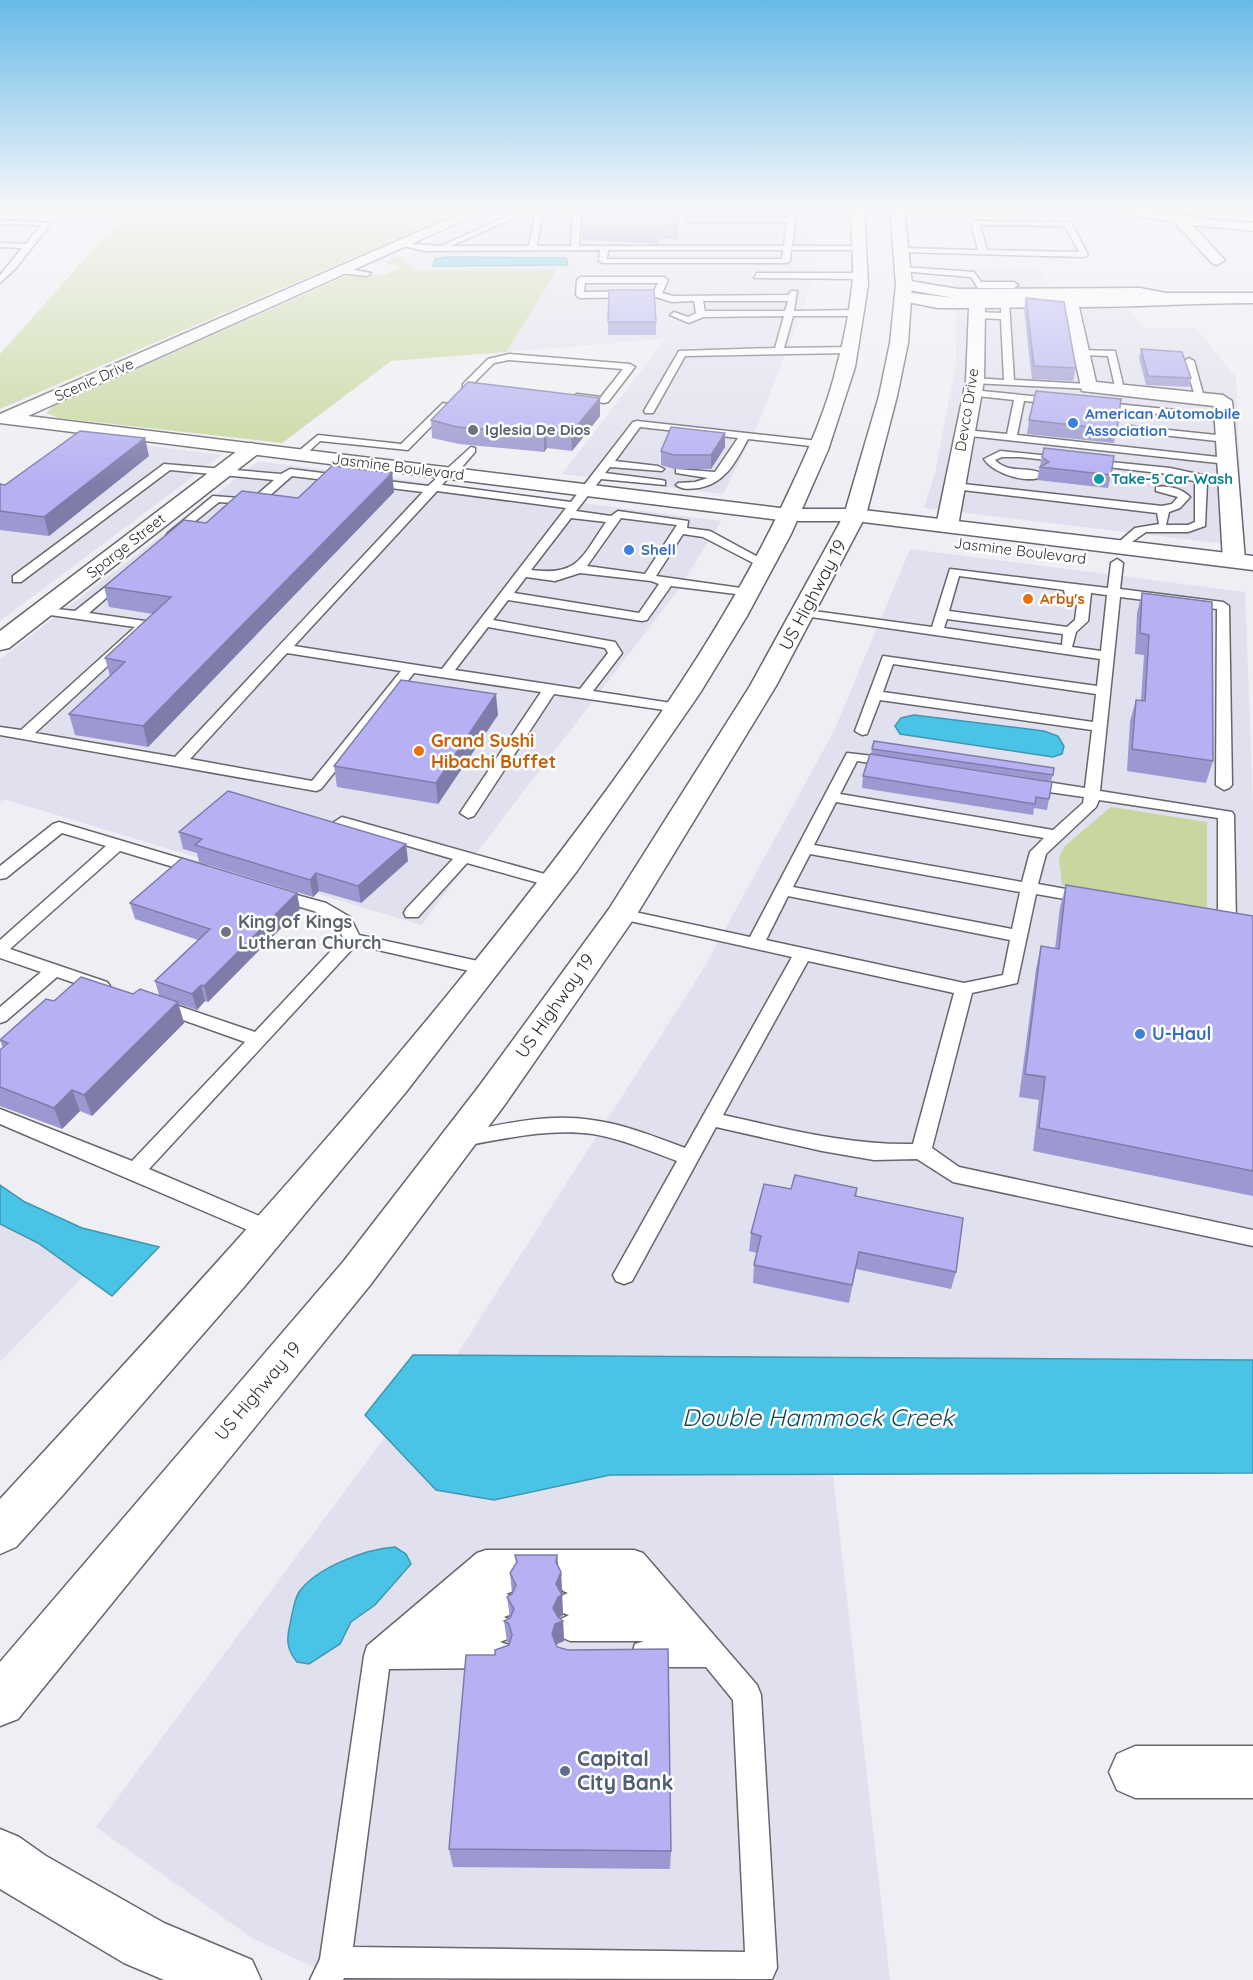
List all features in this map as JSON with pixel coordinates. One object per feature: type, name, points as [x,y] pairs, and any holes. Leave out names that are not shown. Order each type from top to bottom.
[{"type":"main road","name":"Scenic Drive","points":[[3,420],[277,300]]},
{"type":"main road","points":[[0,1532],[270,1230],[443,1025],[553,882],[678,708],[748,593],[788,515],[819,444],[839,388],[849,350],[858,300]]},
{"type":"main road","name":"US Highway 19","points":[[0,1701],[357,1273],[457,1141],[621,914],[698,793],[804,612],[852,523],[888,396],[899,343],[899,300]]},
{"type":"main road","points":[[932,300],[938,303],[976,304],[1030,300]]},
{"type":"main road","points":[[976,304],[1005,309],[1071,302],[1156,300]]},
{"type":"main road","points":[[1071,302],[1087,396],[1121,391],[1223,401],[1228,472],[1244,561]]},
{"type":"main road","name":"Devco Drive","points":[[947,526],[973,387],[976,304]]},
{"type":"main road","name":"Jasmine Boulevard","points":[[3,420],[387,465],[440,481],[682,483],[788,515],[1118,555],[1244,561]]},
{"type":"main road","name":"Sparge Street","points":[[0,643],[252,449]]},
{"type":"main road","name":"Jasmine Boulevard","points":[[852,523],[947,526],[1253,580]]},
{"type":"main road","points":[[1135,1772],[1253,1772]]},
{"type":"main road","points":[[0,1856],[27,1875],[144,1943],[232,1980]]},
{"type":"lane","points":[[666,300],[690,324],[701,314],[856,313]]},
{"type":"lane","points":[[673,306],[693,300]]},
{"type":"lane","points":[[698,300],[701,314]]},
{"type":"lane","points":[[779,351],[793,300]]},
{"type":"lane","points":[[1005,309],[1008,383]]},
{"type":"lane","points":[[649,411],[682,353],[849,350]]},
{"type":"lane","points":[[1081,352],[1112,353],[1121,391]]},
{"type":"lane","points":[[387,465],[491,361],[509,357],[630,367],[604,400],[570,397]]},
{"type":"lane","points":[[1189,362],[1201,399]]},
{"type":"lane","points":[[973,387],[1008,383],[1087,396],[1131,408],[1224,418]]},
{"type":"lane","points":[[466,386],[478,387]]},
{"type":"lane","points":[[973,387],[1020,397],[1065,402]]},
{"type":"lane","points":[[1011,438],[1020,397]]},
{"type":"lane","points":[[1128,451],[1131,408]]},
{"type":"lane","points":[[446,673],[637,424],[819,444]]},
{"type":"lane","points":[[1130,429],[1226,439]]},
{"type":"lane","points":[[964,433],[1128,451],[1228,472]]},
{"type":"lane","points":[[682,483],[713,480],[745,436]]},
{"type":"lane","points":[[299,455],[318,438],[404,448]]},
{"type":"lane","points":[[179,762],[471,450]]},
{"type":"lane","points":[[1038,475],[1003,470],[995,467],[989,459],[1000,454],[1020,454],[1054,462],[1195,478],[1228,472]]},
{"type":"lane","points":[[17,579],[168,466],[282,478]]},
{"type":"lane","points":[[165,542],[217,498],[255,503],[290,472],[440,481]]},
{"type":"lane","points":[[592,484],[660,476]]},
{"type":"lane","points":[[621,914],[964,989],[1011,979],[1038,852],[1091,804],[1118,555],[1139,530],[1163,527],[1191,529],[1201,524],[1195,478]]},
{"type":"lane","points":[[682,483],[713,480]]},
{"type":"lane","points":[[649,578],[677,526],[682,483]]},
{"type":"lane","points":[[592,484],[614,520]]},
{"type":"lane","points":[[954,486],[1163,510],[1176,507],[1184,497],[1180,493],[1160,489]]},
{"type":"lane","points":[[1163,510],[1163,527]]},
{"type":"lane","points":[[579,569],[618,514],[706,534],[764,563]]},
{"type":"lane","points":[[524,573],[555,577],[579,569],[748,593]]},
{"type":"lane","points":[[78,615],[130,571]]},
{"type":"lane","points":[[937,631],[954,572],[1223,606],[1224,785]]},
{"type":"lane","points":[[953,577],[1085,594],[1081,621],[1070,631],[1067,650]]},
{"type":"lane","points":[[506,596],[642,617],[668,581]]},
{"type":"lane","points":[[24,735],[145,625],[43,610]]},
{"type":"lane","points":[[804,612],[1107,656]]},
{"type":"lane","points":[[942,614],[1070,631]]},
{"type":"lane","points":[[485,623],[610,645],[615,653],[584,694]]},
{"type":"lane","points":[[284,649],[678,708]]},
{"type":"lane","points":[[862,731],[888,659],[1103,691]]},
{"type":"lane","points":[[0,731],[316,786],[410,668]]},
{"type":"lane","points":[[468,813],[550,689]]},
{"type":"lane","points":[[875,694],[1099,727]]},
{"type":"lane","points":[[755,944],[852,756],[909,765]]},
{"type":"lane","points":[[1012,781],[1226,815],[1229,924]]},
{"type":"lane","points":[[831,797],[1056,835]]},
{"type":"lane","points":[[342,822],[553,882]]},
{"type":"lane","points":[[0,874],[59,827],[219,876]]},
{"type":"lane","points":[[117,845],[0,950],[118,992]]},
{"type":"lane","points":[[805,848],[1111,902]]},
{"type":"lane","points":[[412,913],[463,857]]},
{"type":"lane","points":[[263,890],[320,907],[344,921],[352,939]]},
{"type":"lane","points":[[783,891],[1020,936]]},
{"type":"lane","points":[[352,939],[487,969]]},
{"type":"lane","points":[[135,1172],[352,939]]},
{"type":"lane","points":[[624,1275],[803,954]]},
{"type":"lane","points":[[0,1017],[54,970]]},
{"type":"lane","points":[[921,1151],[964,989]]},
{"type":"lane","points":[[140,999],[259,1040]]},
{"type":"lane","points":[[0,1116],[270,1230]]},
{"type":"lane","points":[[711,1119],[832,1146],[874,1152],[921,1151],[953,1174],[1253,1238]]},
{"type":"lane","points":[[457,1141],[535,1128],[577,1126],[612,1132],[690,1158]]},
{"type":"lane","points":[[486,1562],[634,1562],[651,1582],[747,1695],[761,1974],[331,1971],[377,1656],[486,1562]]},
{"type":"lane","points":[[462,1582],[502,1618]]},
{"type":"lane","points":[[571,1605],[651,1582]]},
{"type":"lane","points":[[571,1605],[670,1604]]},
{"type":"lane","points":[[436,1605],[502,1618]]},
{"type":"lane","points":[[571,1605],[690,1628]]},
{"type":"lane","points":[[408,1630],[502,1618]]},
{"type":"lane","points":[[377,1656],[502,1618]]},
{"type":"lane","points":[[617,1654],[712,1654]]},
{"type":"shaded area","points":[[538,300],[806,300],[759,422],[723,494],[562,474],[665,339],[506,352]]},
{"type":"shaded area","points":[[956,307],[1128,307],[1144,328],[1196,328],[1236,377],[1243,546],[924,508],[935,473],[956,362]]},
{"type":"shaded area","points":[[87,438],[222,455],[0,621],[0,490]]},
{"type":"shaded area","points":[[259,461],[721,521],[678,590],[421,925],[4,799],[0,802],[0,659]]},
{"type":"shaded area","points":[[910,549],[1245,592],[1253,802],[1253,1360],[456,1356],[701,973],[834,731]]},
{"type":"shaded area","points":[[0,1224],[38,1243],[84,1276],[0,1362]]},
{"type":"shaded area","points":[[385,1437],[436,1490],[494,1500],[610,1475],[833,1475],[890,1980],[341,1980],[252,1938],[96,1827]]},
{"type":"green space","points":[[48,300],[254,300],[0,409],[0,354]]},
{"type":"green space","points":[[291,300],[538,300],[506,352],[391,361],[282,443],[59,418],[46,413],[54,406]]},
{"type":"green space","points":[[1111,807],[1207,822],[1207,909],[1062,885],[1059,857],[1065,846]]},
{"type":"water","points":[[914,715],[1044,731],[1058,736],[1064,746],[1062,754],[1053,757],[900,734],[895,726],[901,718]]},
{"type":"water","points":[[0,1185],[25,1202],[82,1228],[159,1247],[112,1296],[38,1243],[0,1224]]},
{"type":"water","name":"Double Hammock Creek","points":[[413,1355],[1253,1360],[1253,1473],[610,1475],[494,1500],[436,1490],[365,1415]]},
{"type":"water","points":[[395,1547],[406,1554],[411,1564],[375,1605],[351,1622],[340,1644],[309,1664],[297,1662],[289,1649],[288,1640],[293,1608],[299,1592],[307,1583],[330,1567],[370,1551]]},
{"type":"building","points":[[609,300],[655,300],[656,322],[608,322]]},
{"type":"building","points":[[1026,300],[1064,302],[1076,368],[1034,366]]},
{"type":"building","points":[[1141,349],[1182,352],[1191,378],[1148,376]]},
{"type":"building","points":[[468,382],[600,398],[571,433],[546,431],[544,434],[457,427],[431,420]]},
{"type":"building","points":[[1036,391],[1121,399],[1117,430],[1029,420]]},
{"type":"building","points":[[671,427],[725,433],[711,455],[674,455],[661,451]]},
{"type":"building","points":[[80,431],[145,438],[44,517],[0,511],[0,484],[5,485]]},
{"type":"building","points":[[1044,448],[1114,456],[1111,475],[1040,467],[1049,462],[1042,457]]},
{"type":"building","points":[[332,466],[392,473],[143,726],[69,714],[125,662],[105,658],[171,597],[104,587],[184,520],[206,523],[242,491],[298,498]]},
{"type":"building","points":[[1142,593],[1212,602],[1213,761],[1132,749],[1136,700],[1145,701],[1149,635],[1140,633]]},
{"type":"building","name":"Grand Sushi Hibachi Buffet","points":[[401,680],[496,694],[436,783],[334,766]]},
{"type":"building","points":[[874,741],[1054,768],[1053,775],[872,749]]},
{"type":"building","points":[[870,754],[1052,782],[1049,799],[1036,797],[1035,804],[863,776]]},
{"type":"building","points":[[228,791],[406,844],[358,886],[316,873],[310,880],[195,845],[202,839],[179,832]]},
{"type":"building","points":[[182,858],[297,893],[204,986],[201,985],[192,994],[155,981],[210,929],[130,903]]},
{"type":"building","name":"U-Haul","points":[[1066,885],[1253,916],[1253,1171],[1039,1128],[1045,1077],[1025,1074],[1041,946],[1059,949]]},
{"type":"building","points":[[81,977],[133,994],[140,989],[178,1002],[84,1095],[72,1090],[54,1108],[0,1087],[0,1050],[8,1043],[0,1040],[46,999],[54,1001]]},
{"type":"building","points":[[795,1175],[857,1188],[855,1196],[963,1218],[956,1272],[859,1252],[852,1285],[754,1265],[761,1236],[751,1233],[764,1184],[791,1189]]},
{"type":"building","name":"Capital City Bank","points":[[515,1555],[557,1555],[556,1562],[561,1572],[556,1584],[562,1595],[558,1597],[553,1608],[563,1621],[555,1624],[552,1634],[557,1647],[568,1650],[668,1649],[671,1851],[449,1849],[466,1655],[495,1655],[495,1650],[509,1645],[512,1635],[509,1624],[504,1621],[510,1618],[514,1609],[507,1597],[512,1594],[516,1585],[510,1573],[517,1562]]},
{"type":"place","name":"American Automobile Association","points":[[1073,423]]},
{"type":"place","name":"Iglesia De Dios","points":[[473,430]]},
{"type":"place","name":"Take-5 Car Wash","points":[[1099,479]]},
{"type":"place","name":"Shell","points":[[629,550]]},
{"type":"place","name":"Arby's","points":[[1028,599]]},
{"type":"place","name":"Grand Sushi Hibachi Buffet","points":[[419,751]]},
{"type":"place","name":"King of Kings Lutheran Church","points":[[226,932]]},
{"type":"place","name":"U-Haul","points":[[1140,1034]]},
{"type":"place","name":"Capital City Bank","points":[[565,1771]]}]
